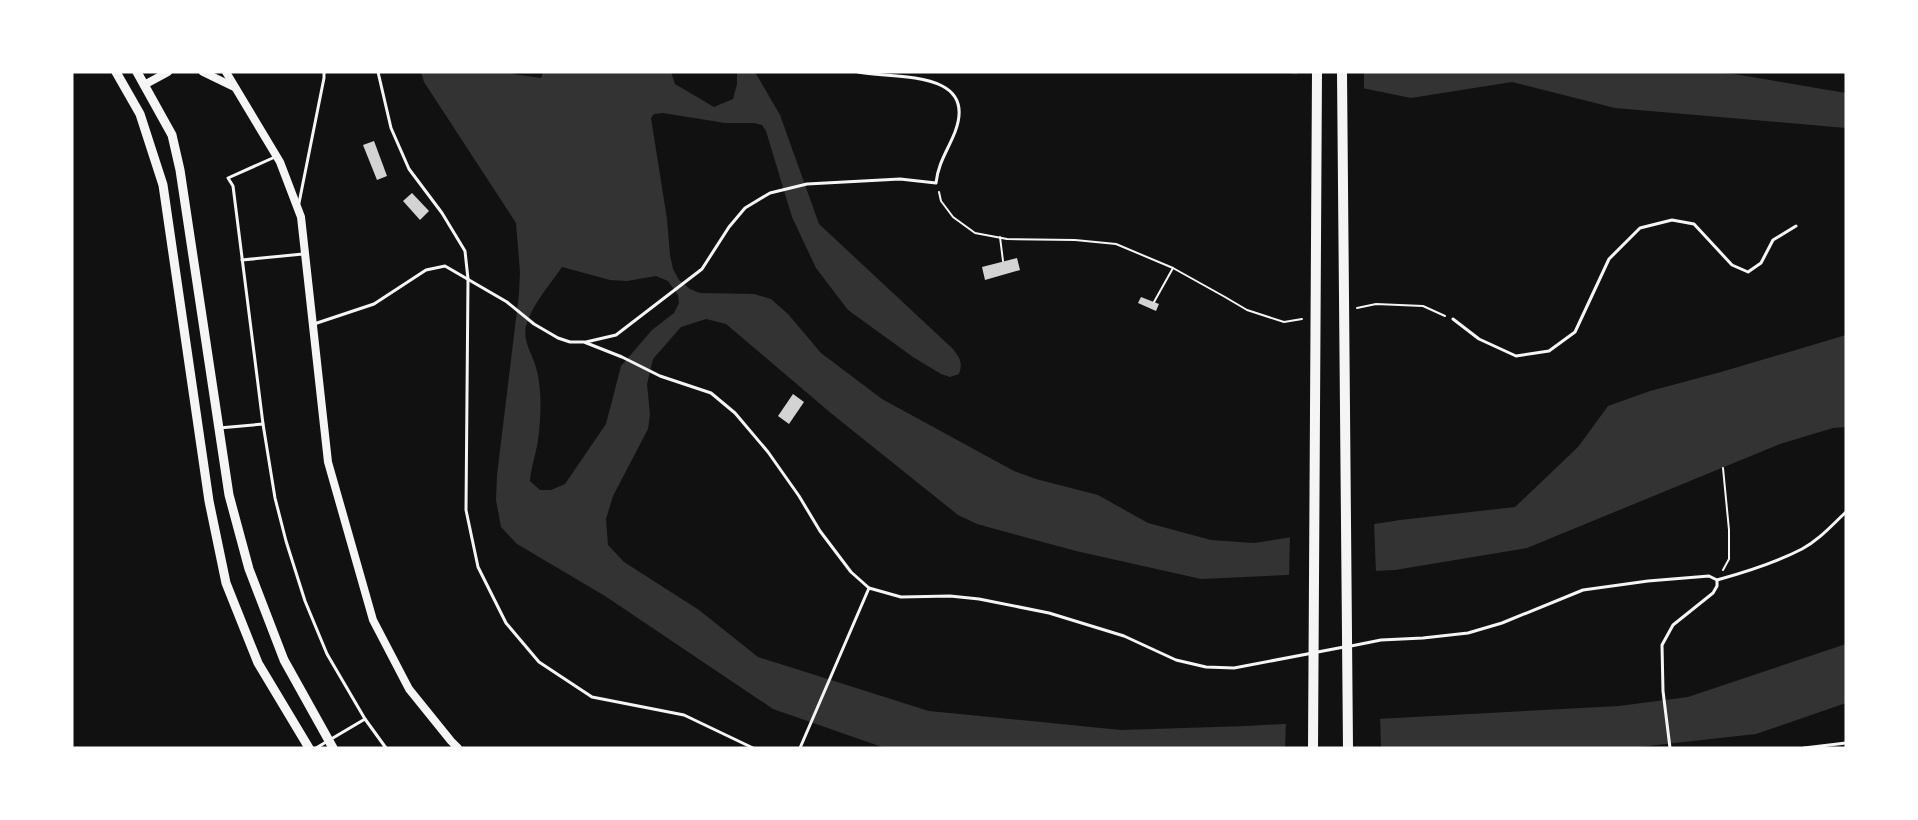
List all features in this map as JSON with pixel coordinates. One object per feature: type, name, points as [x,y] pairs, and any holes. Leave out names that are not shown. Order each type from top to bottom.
[{"type":"highway","points":[[1313,748],[1317,72]]},
{"type":"highway","points":[[1342,72],[1348,748]]},
{"type":"main road","points":[[116,72],[140,114],[163,185],[209,501],[226,583],[258,663],[309,748]]},
{"type":"main road","points":[[137,72],[172,135],[180,170],[229,495],[249,569],[284,660],[331,745]]},
{"type":"street","points":[[144,85],[168,72]]},
{"type":"street","points":[[203,72],[235,88]]},
{"type":"street","points":[[226,72],[277,156],[302,217],[328,462],[373,620],[409,689],[458,748]]},
{"type":"lane","points":[[298,208],[324,72]]},
{"type":"lane","points":[[378,72],[391,128],[409,169],[442,213],[465,251],[468,279],[466,510],[478,567],[506,623],[539,662],[592,697],[684,715],[753,748]]},
{"type":"lane","points":[[312,325],[374,304],[426,270],[445,266],[507,302],[534,324],[558,338],[570,342],[584,342],[616,335],[702,269],[729,227],[745,208],[770,193],[807,184],[900,179],[936,183],[937,172],[958,121],[959,108],[954,96],[944,86],[928,79],[858,72]]},
{"type":"lane","points":[[277,156],[228,178],[233,186],[262,424],[275,498],[285,541],[305,601],[327,654],[365,719],[386,748]]},
{"type":"lane","points":[[1453,319],[1479,339],[1516,356],[1549,351],[1575,332],[1610,259],[1640,228],[1672,220],[1694,224],[1732,265],[1748,272],[1761,263],[1773,240],[1796,226]]},
{"type":"lane","points":[[242,261],[305,254]]},
{"type":"lane","points":[[584,342],[660,375],[711,393],[735,413],[768,452],[820,531],[851,572],[869,588],[901,597],[950,596],[979,599],[1050,613],[1124,636],[1176,660],[1206,667],[1234,668],[1381,640],[1468,633],[1502,623],[1583,590],[1648,580],[1709,576],[1717,580],[1759,567],[1803,549],[1846,512]]},
{"type":"lane","points":[[219,428],[262,424]]},
{"type":"lane","points":[[1670,748],[1663,691],[1662,645],[1673,625],[1713,593],[1717,580]]},
{"type":"lane","points":[[800,748],[869,588]]},
{"type":"lane","points":[[316,748],[331,745],[365,719]]},
{"type":"lane","points":[[1804,748],[1846,743]]},
{"type":"path","points":[[936,183],[941,201],[953,217],[975,233],[1000,237],[1116,244],[1173,268],[1247,310],[1284,322],[1309,319]]},
{"type":"path","points":[[1000,237],[1003,261]]},
{"type":"path","points":[[1154,302],[1173,268]]},
{"type":"path","points":[[1354,309],[1376,304],[1423,306],[1453,319]]},
{"type":"path","points":[[1717,580],[1729,559],[1729,530],[1723,468]]},
{"type":"shaded area","points":[[421,72],[512,72],[541,78],[543,72],[671,72],[675,84],[714,107],[733,99],[737,72],[755,72],[780,115],[819,224],[953,349],[960,361],[959,374],[950,377],[941,374],[913,357],[848,310],[816,268],[792,217],[766,131],[762,125],[725,123],[663,113],[654,114],[651,118],[667,219],[670,255],[673,269],[679,280],[690,289],[700,293],[754,294],[771,299],[788,314],[821,353],[882,399],[1014,471],[1098,495],[1148,523],[1211,540],[1254,543],[1400,520],[1515,507],[1578,447],[1608,406],[1650,391],[1846,335],[1846,427],[1833,428],[1780,444],[1527,548],[1395,570],[1201,579],[1076,551],[977,524],[958,515],[832,414],[726,324],[706,319],[681,327],[653,359],[647,384],[650,415],[648,429],[613,496],[606,519],[608,545],[624,562],[699,610],[758,657],[929,711],[1121,730],[1246,726],[1619,706],[1688,697],[1846,644],[1846,703],[1756,734],[1630,748],[885,748],[773,709],[605,596],[517,544],[501,527],[496,500],[497,475],[519,294],[520,272],[516,223],[424,82]],"holes":[[[562,267],[610,280],[627,281],[656,276],[668,281],[678,295],[679,303],[674,313],[652,330],[621,366],[606,424],[565,484],[551,490],[540,490],[530,481],[538,440],[540,396],[539,379],[527,343],[526,326],[537,302]]]},
{"type":"shaded area","points":[[1284,72],[1708,72],[1734,74],[1846,93],[1846,128],[1615,108],[1512,82],[1411,98]]},
{"type":"pier","points":[[1297,72],[1364,72],[1364,92],[1297,78]]},
{"type":"pier","points":[[1374,521],[1376,574],[1289,578],[1290,534]]},
{"type":"pier","points":[[1380,716],[1381,748],[1285,748],[1286,721]]},
{"type":"building","points":[[374,141],[387,176],[377,180],[363,145]]},
{"type":"building","points":[[412,193],[429,211],[420,220],[403,201]]},
{"type":"building","points":[[1017,258],[1020,270],[985,280],[982,267]]},
{"type":"building","points":[[1141,297],[1159,304],[1156,311],[1138,303]]},
{"type":"building","points":[[793,394],[804,402],[789,424],[778,416]]}]
